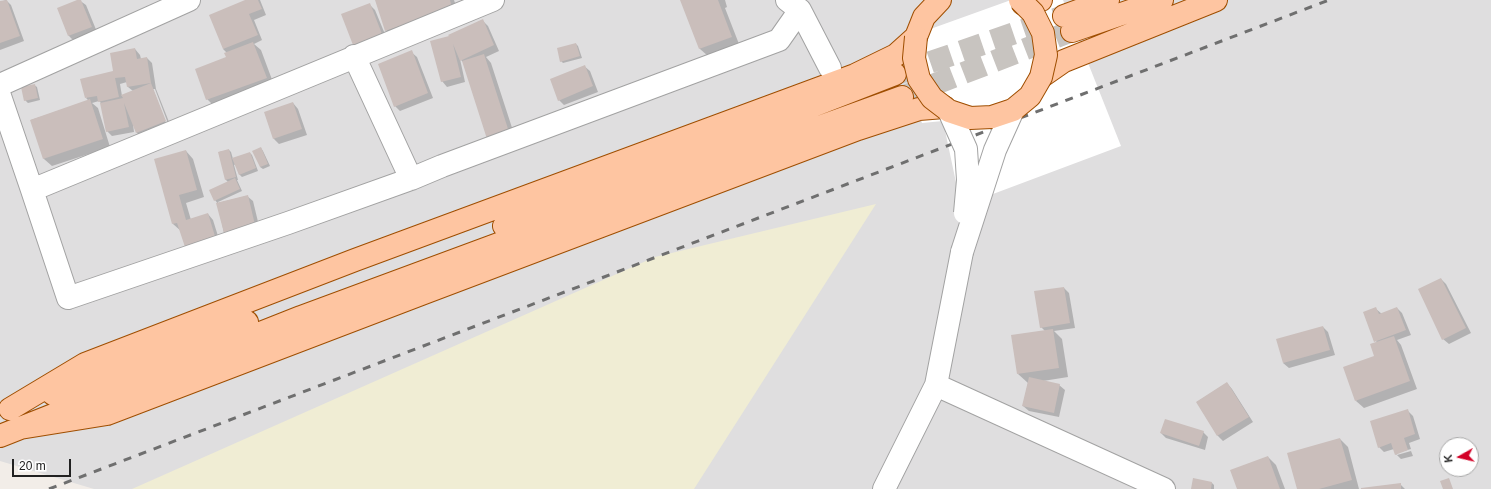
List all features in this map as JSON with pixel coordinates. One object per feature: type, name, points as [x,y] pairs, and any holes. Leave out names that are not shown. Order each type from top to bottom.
[{"type":"main road","points":[[940,0],[924,17],[916,37],[914,58],[920,79],[932,98],[946,109],[970,118],[992,117],[1013,110],[1030,96],[1041,77],[1046,55],[1043,33],[1028,1]]},
{"type":"main road","points":[[1108,0],[1068,24],[1162,0]]},
{"type":"main road","points":[[1041,77],[1064,61],[1216,0]]},
{"type":"main road","points":[[0,436],[10,417],[85,364],[362,257],[855,75],[896,55],[916,37]]},
{"type":"main road","points":[[10,417],[88,382],[500,227],[895,74]]},
{"type":"main road","points":[[10,417],[300,317],[902,97]]},
{"type":"main road","points":[[10,417],[106,414],[858,130],[919,109],[946,109]]},
{"type":"street","points":[[0,85],[189,0]]},
{"type":"street","points":[[32,190],[493,0]]},
{"type":"street","points":[[794,5],[830,68]]},
{"type":"street","points":[[0,96],[68,298],[288,223],[411,179],[449,163],[779,40],[794,5]]},
{"type":"street","points":[[354,56],[411,179]]},
{"type":"street","points":[[884,489],[936,385],[962,252],[968,180],[966,150],[946,109]]},
{"type":"street","points":[[962,252],[995,150],[1013,110]]},
{"type":"street","points":[[936,385],[1164,489]]},
{"type":"shaded area","points":[[0,0],[1491,0],[1491,489],[94,489],[0,461]]},
{"type":"shaded area","points":[[876,204],[694,489],[132,489],[655,257]]},
{"type":"pier","points":[[1011,0],[1063,0],[1121,146],[961,206],[943,121],[922,123],[897,41]]},
{"type":"building","points":[[7,0],[20,36],[0,43],[0,1]]},
{"type":"building","points":[[77,0],[81,0],[92,27],[68,36],[57,8]]},
{"type":"building","points":[[245,0],[258,0],[262,9],[249,14],[258,35],[223,49],[209,15]]},
{"type":"building","points":[[375,0],[450,0],[452,8],[385,31]]},
{"type":"building","points":[[680,0],[718,0],[732,37],[699,49]]},
{"type":"building","points":[[370,3],[382,34],[353,45],[341,14]]},
{"type":"building","points":[[483,19],[494,45],[460,61],[453,44],[461,77],[441,82],[430,41],[449,36],[448,35]]},
{"type":"building","points":[[253,42],[267,78],[206,100],[195,69],[226,57],[224,53]]},
{"type":"building","points":[[576,43],[580,56],[560,62],[557,48]]},
{"type":"building","points":[[135,48],[137,59],[147,57],[151,83],[127,87],[125,77],[115,78],[119,97],[98,102],[97,96],[85,98],[80,79],[113,71],[110,53]]},
{"type":"building","points":[[412,50],[428,93],[394,107],[378,64]]},
{"type":"building","points":[[484,54],[509,132],[487,139],[462,61]]},
{"type":"building","points":[[585,65],[593,86],[558,101],[550,79]]},
{"type":"building","points":[[151,83],[166,121],[136,133],[124,103],[129,127],[106,132],[100,103],[123,98],[121,95]]},
{"type":"building","points":[[35,84],[38,98],[24,101],[21,87]]},
{"type":"building","points":[[90,99],[103,139],[43,159],[30,120]]},
{"type":"building","points":[[293,102],[302,129],[273,139],[264,112]]},
{"type":"building","points":[[261,147],[268,164],[260,167],[252,151]]},
{"type":"building","points":[[229,149],[236,177],[225,180],[218,152]]},
{"type":"building","points":[[186,150],[197,190],[179,195],[186,220],[208,213],[217,243],[187,253],[177,223],[172,224],[154,159]]},
{"type":"building","points":[[250,152],[256,168],[239,175],[232,158]]},
{"type":"building","points":[[235,178],[240,189],[214,201],[209,190]]},
{"type":"building","points":[[248,195],[255,225],[224,233],[216,203]]},
{"type":"building","points":[[1441,278],[1466,328],[1442,340],[1418,289]]},
{"type":"building","points":[[1064,287],[1070,323],[1040,328],[1034,291]]},
{"type":"building","points":[[1376,307],[1379,314],[1397,307],[1406,330],[1374,342],[1363,312]]},
{"type":"building","points":[[1323,326],[1330,350],[1283,363],[1276,339]]},
{"type":"building","points":[[1053,329],[1059,368],[1017,374],[1011,335]]},
{"type":"building","points":[[1394,336],[1410,381],[1355,401],[1343,367],[1374,356],[1370,344]]},
{"type":"building","points":[[1029,377],[1060,384],[1054,413],[1022,406]]},
{"type":"building","points":[[1227,382],[1249,417],[1217,436],[1196,402]]},
{"type":"building","points":[[1408,409],[1415,434],[1404,438],[1408,450],[1395,455],[1391,443],[1378,448],[1370,421]]},
{"type":"building","points":[[1165,419],[1204,431],[1199,446],[1160,433]]},
{"type":"building","points":[[1340,438],[1352,480],[1319,489],[1297,489],[1287,453]]},
{"type":"building","points":[[1268,456],[1280,489],[1237,489],[1230,470]]},
{"type":"building","points":[[1193,478],[1212,482],[1211,489],[1191,489]]},
{"type":"building","points":[[1449,478],[1453,489],[1443,489],[1440,481]]},
{"type":"building","points":[[1401,483],[1401,489],[1361,489],[1361,488]]},
{"type":"tunnel","points":[[899,73],[1064,16]]},
{"type":"tunnel","points":[[902,97],[1072,31]]},
{"type":"railway","points":[[49,489],[1329,0]]}]
